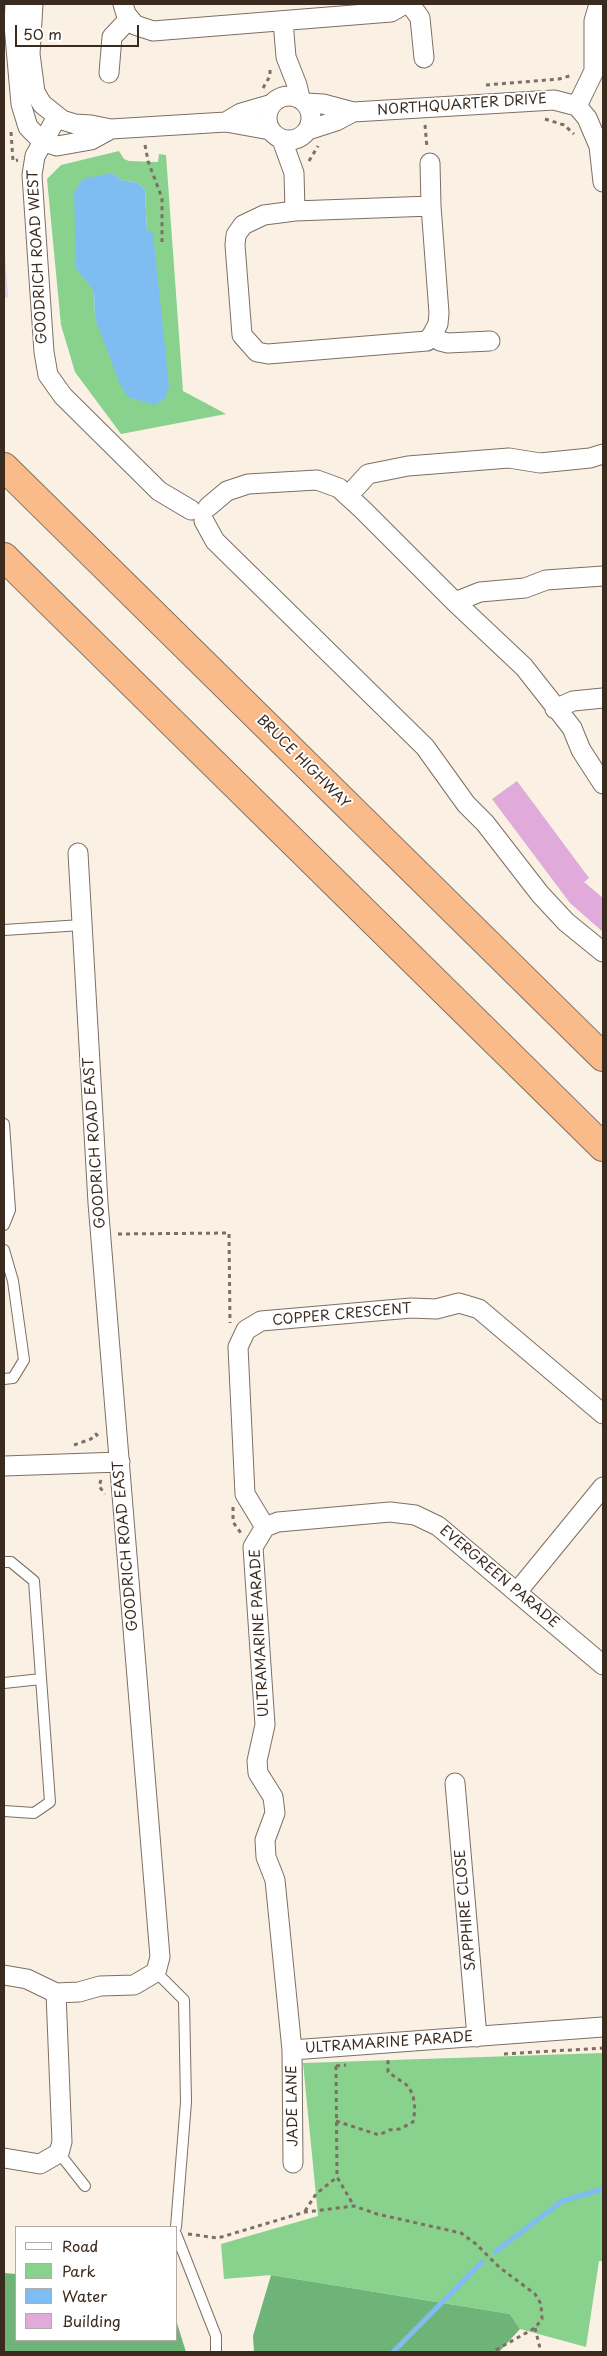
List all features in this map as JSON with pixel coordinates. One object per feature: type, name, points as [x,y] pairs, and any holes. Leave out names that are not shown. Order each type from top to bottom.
[{"type":"highway","name":"BRUCE HIGHWAY","points":[[4,467],[603,1057]]},
{"type":"highway","points":[[4,557],[603,1147]]},
{"type":"street","points":[[15,4],[16,57],[22,114],[28,127],[42,141],[53,146],[64,146],[91,140],[111,129]]},
{"type":"street","points":[[33,4],[30,54],[33,83],[35,92],[42,104],[57,117],[75,124],[111,129],[226,122],[295,140],[311,136]]},
{"type":"street","points":[[109,73],[112,37],[126,12],[143,29],[152,31],[391,12],[405,4]]},
{"type":"street","points":[[410,4],[420,18],[424,58]]},
{"type":"street","points":[[600,4],[594,21],[594,71],[577,106],[587,118],[596,135],[603,182]]},
{"type":"street","points":[[283,21],[284,63],[274,102],[267,117],[296,170]]},
{"type":"street","points":[[284,63],[298,85],[303,101],[312,116],[311,136],[296,170],[295,211]]},
{"type":"street","points":[[226,122],[248,111],[289,96],[303,101]]},
{"type":"street","name":"NORTHQUARTER DRIVE","points":[[303,101],[353,112],[425,106],[554,100],[577,106]]},
{"type":"street","name":"NORTHQUARTER DRIVE","points":[[311,136],[353,112]]},
{"type":"street","name":"GOODRICH ROAD WEST","points":[[57,117],[35,156],[32,175],[44,362],[48,375],[63,396],[160,491],[201,513]]},
{"type":"street","points":[[430,163],[431,206],[439,313],[438,324],[427,341],[268,354],[258,352],[242,335],[235,245],[236,235],[243,225],[254,218],[295,211],[431,206]]},
{"type":"street","points":[[432,335],[440,341],[448,343],[490,341]]},
{"type":"street","points":[[348,496],[368,474],[408,466],[509,458],[540,463],[590,458],[603,454]]},
{"type":"street","points":[[602,948],[566,922],[540,894],[485,823],[466,804],[425,747],[214,541],[201,513],[227,492],[248,484],[317,480],[332,484],[348,496],[524,667],[575,733],[581,750],[603,784]]},
{"type":"street","points":[[455,602],[480,592],[525,588],[546,580],[603,576]]},
{"type":"street","points":[[555,709],[573,701],[603,698]]},
{"type":"street","name":"GOODRICH ROAD EAST","points":[[78,853],[98,1202],[102,1234],[110,1463],[160,1957],[156,1972]]},
{"type":"street","name":"COPPER CRESCENT","points":[[265,1526],[245,1494],[238,1347],[246,1330],[262,1321],[411,1308],[436,1309],[459,1303],[479,1309],[603,1414]]},
{"type":"street","points":[[4,1466],[110,1463]]},
{"type":"street","points":[[517,1592],[603,1487]]},
{"type":"street","name":"EVERGREEN PARADE","points":[[265,1526],[278,1522],[390,1512],[415,1515],[438,1526],[603,1665]]},
{"type":"street","name":"ULTRAMARINE PARADE","points":[[265,1526],[253,1547],[265,1725],[257,1761],[258,1773],[273,1797],[275,1813],[265,1840],[266,1857],[275,1880],[292,2050],[603,2027]]},
{"type":"street","name":"SAPPHIRE CLOSE","points":[[456,1783],[477,2037]]},
{"type":"street","points":[[4,1975],[27,1978],[56,1993],[79,1992],[100,1986],[134,1985],[156,1972]]},
{"type":"street","points":[[4,2158],[40,2164],[59,2153],[62,2142],[56,1993]]},
{"type":"street","name":"JADE LANE","points":[[292,2050],[293,2163]]},
{"type":"lane","points":[[4,930],[82,925]]},
{"type":"lane","points":[[4,1124],[10,1210],[4,1225]]},
{"type":"lane","points":[[4,1250],[13,1281],[24,1360],[13,1378],[4,1379]]},
{"type":"lane","points":[[4,1562],[11,1562],[34,1581],[50,1802],[34,1812],[4,1811]]},
{"type":"lane","points":[[4,1683],[41,1679]]},
{"type":"lane","points":[[156,1972],[184,2000],[186,2102],[179,2231],[216,2336],[216,2352]]},
{"type":"lane","points":[[59,2153],[86,2186]]},
{"type":"path","points":[[248,111],[247,98],[261,91],[267,84],[270,68],[284,63]]},
{"type":"path","points":[[482,85],[568,78],[573,75],[578,66]]},
{"type":"path","points":[[425,106],[430,163]]},
{"type":"path","points":[[541,118],[564,125],[576,136]]},
{"type":"path","points":[[416,126],[435,126]]},
{"type":"path","points":[[296,170],[308,165],[311,136]]},
{"type":"path","points":[[137,146],[155,144]]},
{"type":"path","points":[[145,145],[150,168],[162,198],[162,242]]},
{"type":"path","points":[[102,1234],[229,1233],[230,1332]]},
{"type":"path","points":[[67,1445],[85,1442],[96,1434],[100,1438],[110,1463],[99,1486],[106,1496]]},
{"type":"path","points":[[232,1503],[233,1522],[253,1547]]},
{"type":"path","points":[[320,2047],[322,2060],[335,2061],[337,2177],[354,2206]]},
{"type":"path","points":[[336,2121],[379,2135],[389,2130],[400,2129],[413,2122],[415,2110],[413,2095],[408,2086],[388,2072],[388,2060]]},
{"type":"path","points":[[304,2212],[316,2194],[337,2177]]},
{"type":"path","points":[[179,2231],[218,2238],[304,2212],[354,2206],[377,2214],[461,2233],[476,2244],[498,2267],[535,2294],[543,2311],[542,2319],[535,2328],[492,2352]]},
{"type":"path","points":[[535,2328],[541,2352]]},
{"type":"shaded area","points":[[4,240],[8,297],[4,298]]},
{"type":"green space","points":[[119,151],[124,159],[129,161],[158,162],[159,154],[166,155],[183,391],[226,414],[121,434],[75,372],[61,325],[47,179],[61,165]],"holes":[[[112,173],[121,180],[138,183],[145,190],[147,231],[95,318],[94,291]]]},
{"type":"green space","points":[[603,2053],[603,2261],[599,2261],[586,2347],[520,2329],[510,2314],[271,2275],[224,2279],[221,2244],[318,2216],[303,2063]]},
{"type":"green space","points":[[4,2273],[15,2274],[15,2341],[178,2341],[178,2326],[186,2352],[4,2352]]},
{"type":"green space","points":[[271,2275],[510,2314],[520,2329],[499,2352],[254,2352],[253,2336]]},
{"type":"water","points":[[112,173],[121,180],[138,183],[145,190],[147,231],[153,233],[169,386],[165,398],[154,405],[128,397],[120,384],[95,318],[94,291],[76,268],[74,192],[83,179]]},
{"type":"building","points":[[517,781],[589,878],[584,882],[603,898],[603,932],[570,903],[492,799]]},
{"type":"waterway","points":[[495,2252],[562,2201],[603,2189]]},
{"type":"waterway","points":[[393,2352],[482,2262]]}]
